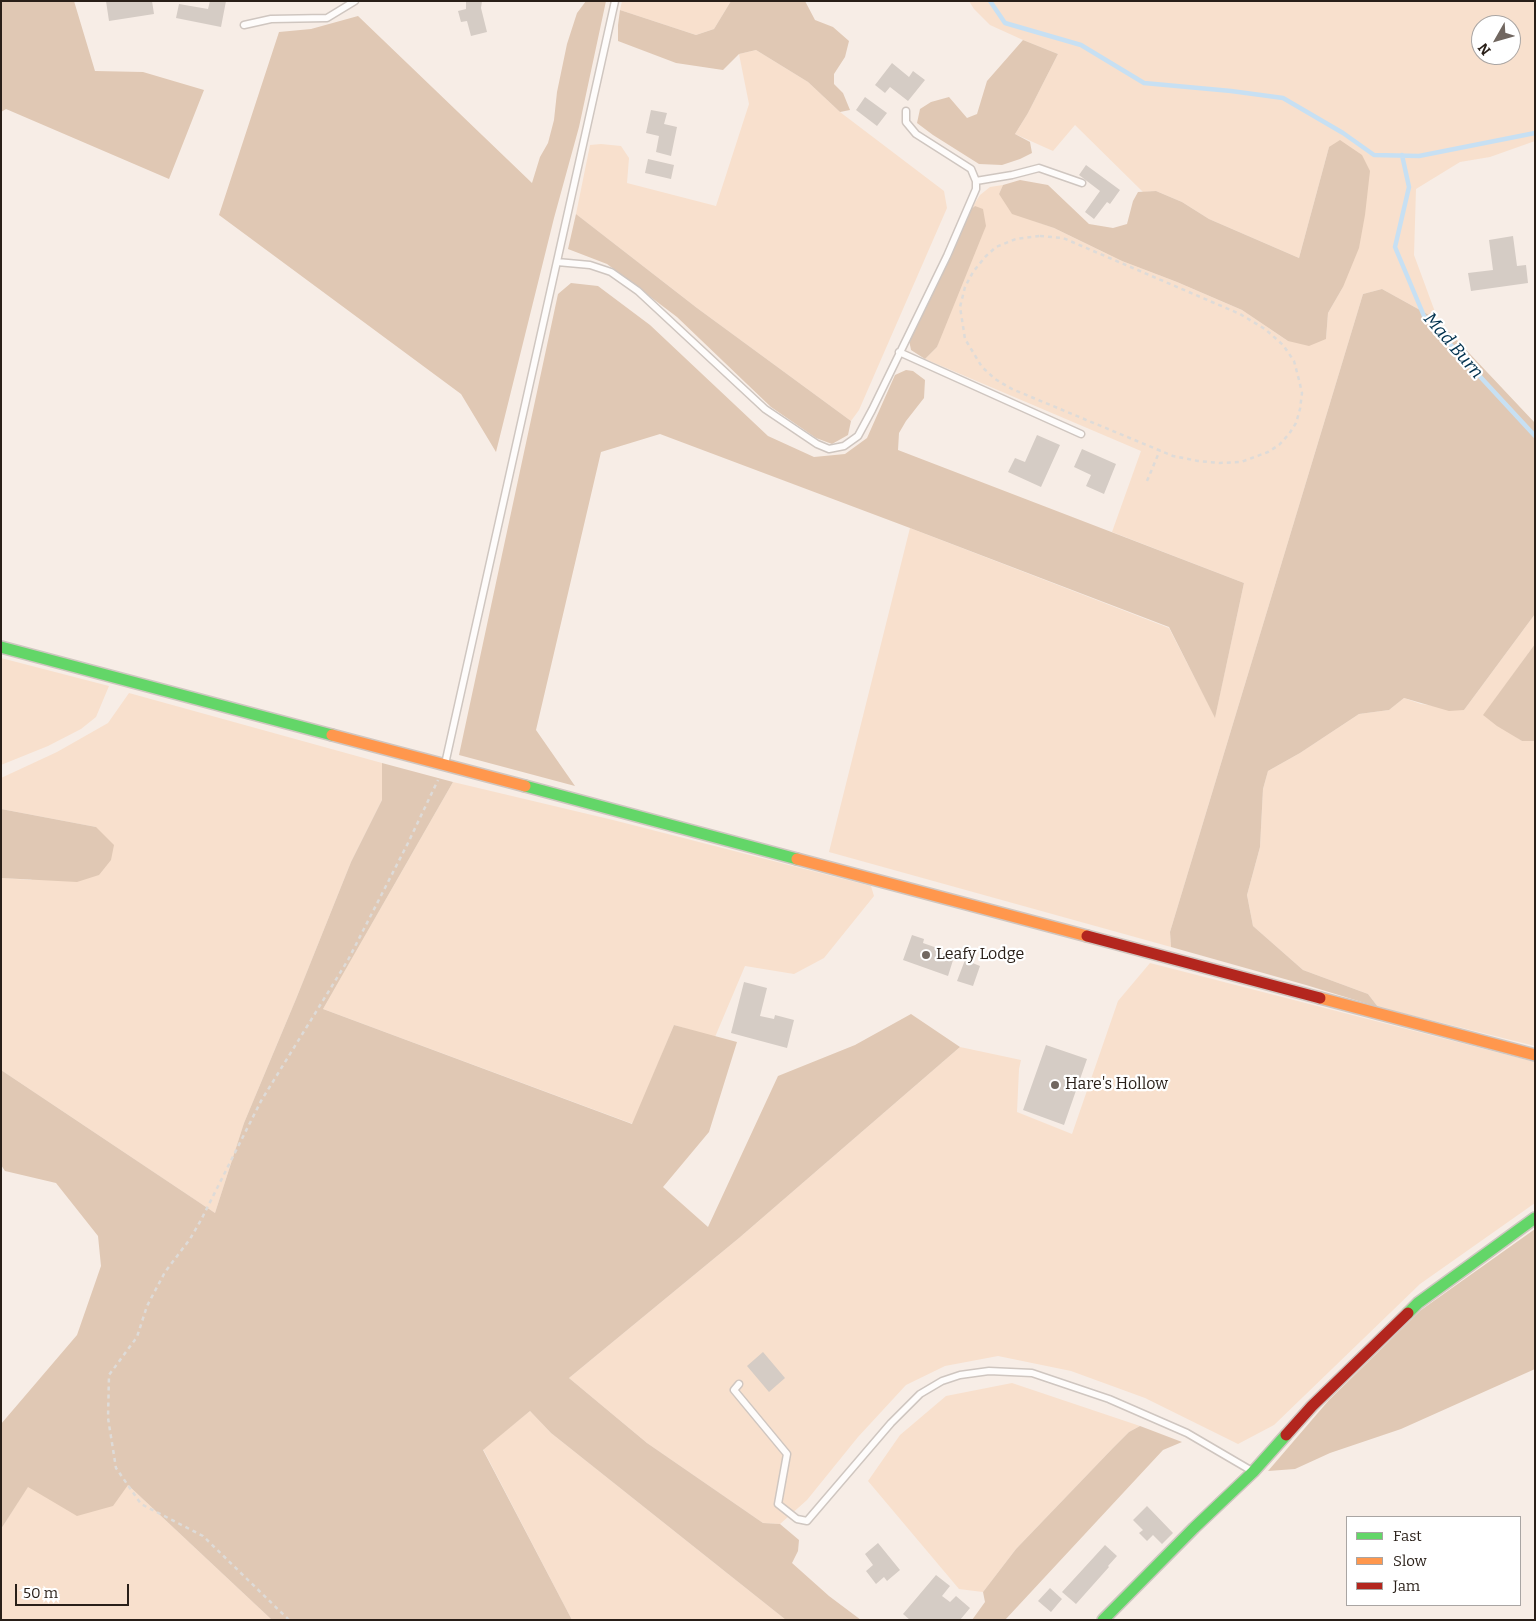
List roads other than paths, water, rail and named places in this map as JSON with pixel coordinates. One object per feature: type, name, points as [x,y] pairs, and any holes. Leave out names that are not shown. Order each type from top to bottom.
[{"type":"street","points":[[1,646],[1535,1055]]},
{"type":"street","points":[[1103,1620],[1194,1528],[1253,1472],[1312,1406],[1418,1303],[1535,1218]]},
{"type":"lane","points":[[244,25],[271,19],[303,20],[328,18],[354,1]]},
{"type":"lane","points":[[445,765],[616,1]]},
{"type":"lane","points":[[557,262],[590,265],[611,272],[638,291],[765,409],[808,439],[829,449],[844,446],[858,436],[900,352],[976,189],[976,180],[971,169],[916,134],[906,122],[906,110]]},
{"type":"lane","points":[[976,180],[1012,175],[1039,168],[1082,183]]},
{"type":"lane","points":[[900,352],[1081,434]]},
{"type":"lane","points":[[739,1384],[734,1390],[788,1454],[778,1504],[797,1519],[807,1521],[891,1423],[920,1394],[942,1381],[960,1375],[989,1371],[1032,1373],[1109,1398],[1187,1433],[1253,1472]]},
{"type":"waterway","points":[[990,1],[1005,23],[1081,45],[1144,83],[1283,98],[1343,133],[1374,155],[1419,156],[1535,133]]},
{"type":"waterway","name":"Mad Burn","points":[[1402,155],[1409,187],[1395,247],[1424,316],[1535,436]]},
{"type":"place","name":"Leafy Lodge","points":[[926,955]]},
{"type":"place","name":"Hare's Hollow","points":[[1055,1085]]}]
